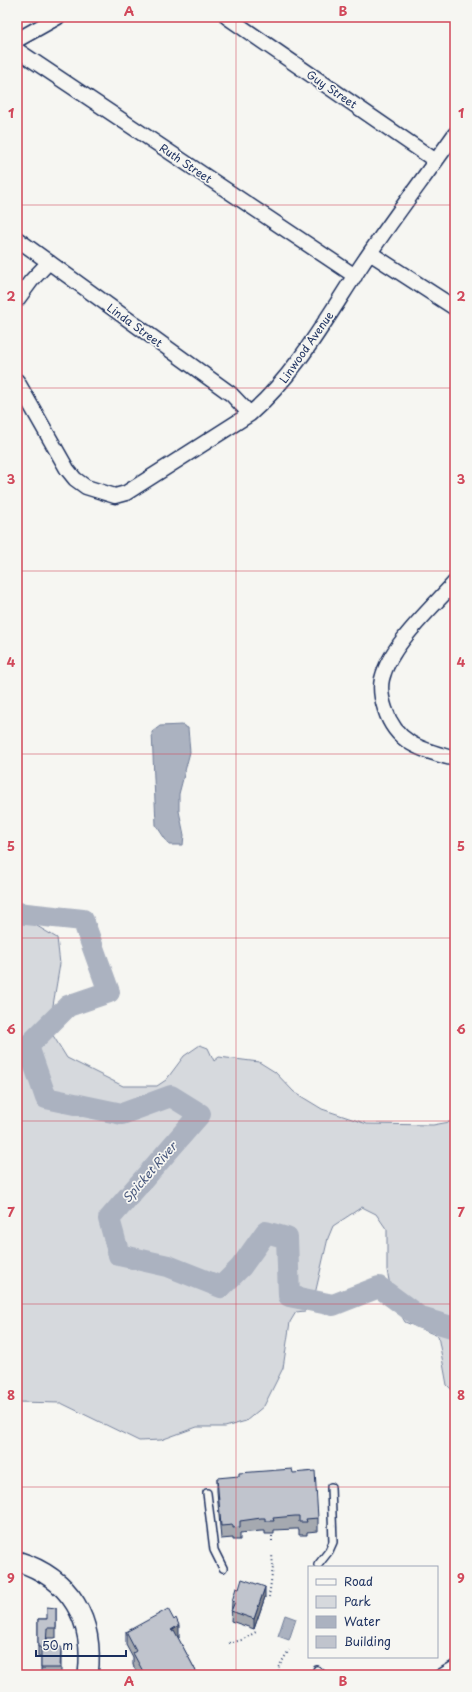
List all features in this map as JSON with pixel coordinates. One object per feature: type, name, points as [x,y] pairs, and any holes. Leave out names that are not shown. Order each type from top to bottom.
[{"type":"street","points":[[17,40],[58,17]]},
{"type":"street","name":"Guy Street","points":[[227,17],[436,160]]},
{"type":"street","name":"Ruth Street","points":[[17,50],[355,276]]},
{"type":"street","name":"Linwood Avenue","points":[[17,381],[67,469],[75,479],[86,487],[115,496],[126,493],[250,414],[266,400],[295,365],[370,253],[455,134]]},
{"type":"street","name":"Linda Street","points":[[17,239],[230,394],[250,414]]},
{"type":"street","points":[[370,253],[455,308]]},
{"type":"street","points":[[17,300],[31,281],[49,262]]},
{"type":"street","points":[[455,582],[408,634],[392,656],[383,674],[381,691],[382,702],[390,723],[397,732],[414,746],[455,759]]},
{"type":"street","points":[[17,1561],[42,1571],[53,1579],[72,1598],[87,1629],[90,1647],[88,1675]]},
{"type":"lane","points":[[318,1565],[330,1550],[334,1542],[331,1487]]},
{"type":"lane","points":[[207,1493],[214,1550],[223,1568]]},
{"type":"lane","points":[[437,1675],[455,1664]]},
{"type":"path","points":[[272,1536],[272,1542]]},
{"type":"path","points":[[269,1597],[272,1554]]},
{"type":"path","points":[[229,1643],[242,1640],[256,1632]]},
{"type":"path","points":[[279,1675],[278,1668],[289,1650]]},
{"type":"green space","points":[[17,914],[57,938],[60,964],[49,1029],[67,1058],[123,1086],[157,1086],[166,1080],[184,1056],[200,1045],[208,1048],[214,1061],[219,1057],[259,1062],[275,1072],[294,1092],[322,1109],[367,1124],[433,1125],[455,1121],[455,1393],[447,1385],[438,1336],[405,1322],[393,1301],[387,1270],[387,1230],[376,1214],[362,1207],[333,1226],[328,1238],[315,1294],[305,1311],[296,1312],[290,1322],[283,1368],[264,1406],[246,1421],[225,1427],[197,1427],[161,1440],[139,1441],[61,1403],[17,1402]]},
{"type":"water","points":[[182,725],[188,728],[190,752],[179,794],[179,811],[184,835],[183,845],[169,845],[156,825],[152,732],[160,726]]},
{"type":"water","points":[[285,1615],[296,1619],[289,1640],[278,1636]]},
{"type":"building","points":[[292,1469],[293,1473],[315,1471],[318,1518],[306,1519],[307,1522],[299,1522],[299,1516],[273,1518],[274,1521],[265,1521],[265,1518],[261,1518],[240,1521],[240,1527],[233,1528],[233,1525],[221,1526],[217,1478],[239,1476],[239,1473]]},
{"type":"building","points":[[242,1579],[265,1587],[254,1619],[231,1611],[235,1602],[232,1601],[236,1588],[239,1589]]},
{"type":"building","points":[[47,1607],[56,1608],[56,1628],[47,1628],[46,1647],[61,1647],[60,1668],[41,1668],[41,1647],[38,1647],[38,1619],[47,1619]]},
{"type":"building","points":[[168,1609],[174,1620],[176,1618],[179,1625],[171,1630],[174,1630],[198,1675],[145,1675],[133,1653],[136,1651],[126,1632]]},
{"type":"waterway","name":"Spicket River","points":[[17,913],[83,920],[109,992],[68,1006],[28,1046],[46,1098],[122,1114],[171,1096],[200,1114],[109,1219],[119,1255],[168,1266],[221,1287],[241,1267],[266,1232],[287,1238],[289,1296],[333,1305],[379,1287],[421,1318],[455,1328]]}]
